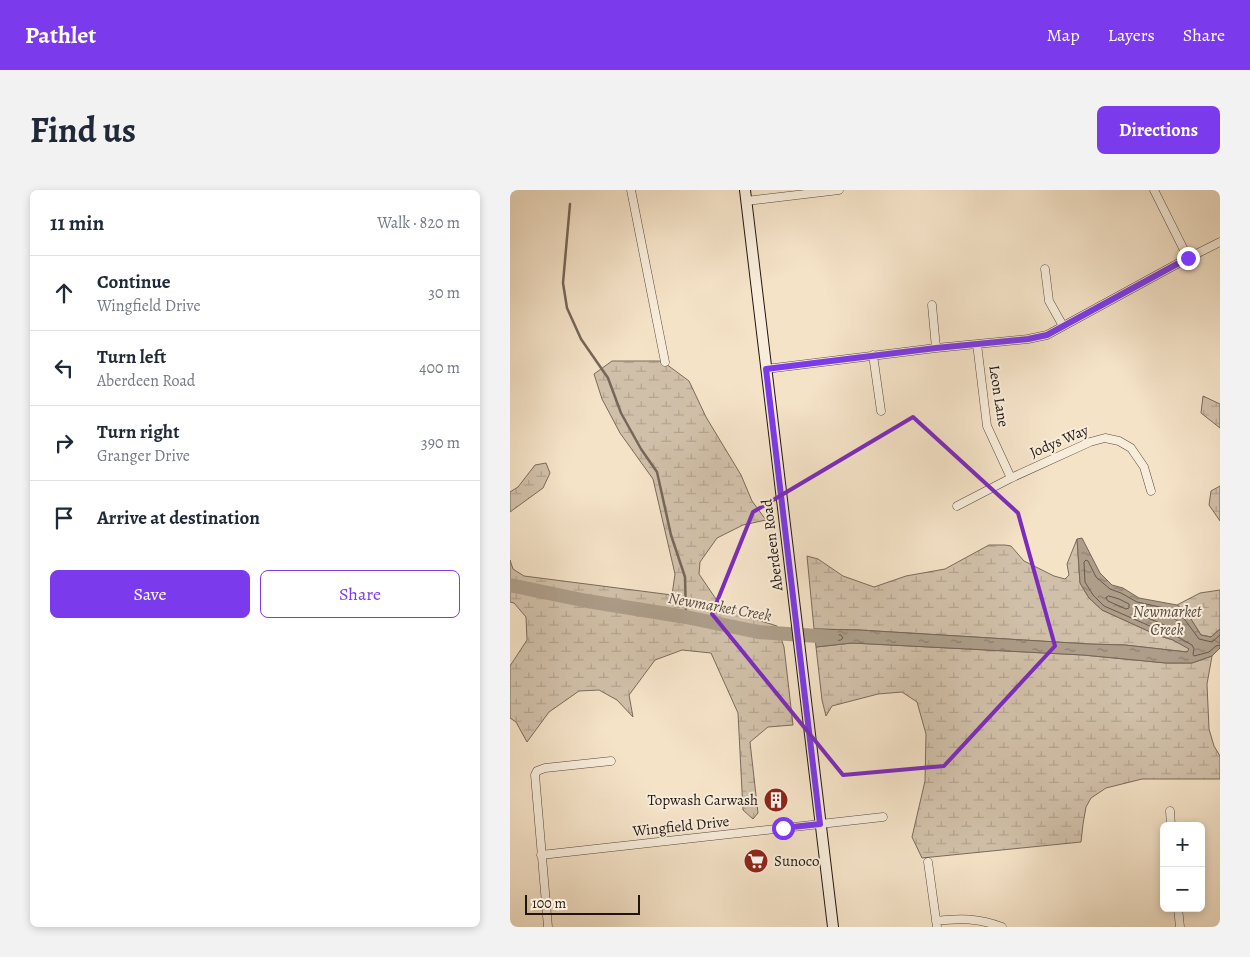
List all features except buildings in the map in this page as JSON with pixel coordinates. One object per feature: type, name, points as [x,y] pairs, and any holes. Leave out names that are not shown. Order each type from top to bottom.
[{"type":"main road","name":"Aberdeen Road","points":[[745,190],[833,927]]},
{"type":"street","points":[[631,190],[665,362]]},
{"type":"street","points":[[746,201],[839,190]]},
{"type":"street","points":[[1154,190],[1188,258]]},
{"type":"street","points":[[766,369],[873,355],[1028,339],[1047,335],[1220,242]]},
{"type":"street","points":[[1046,269],[1049,302],[1063,326]]},
{"type":"street","points":[[932,304],[936,348]]},
{"type":"street","name":"Leon Lane","points":[[977,344],[987,426],[1011,478]]},
{"type":"street","points":[[873,355],[881,410]]},
{"type":"street","name":"Jodys Way","points":[[957,506],[1011,478],[1090,442],[1105,438],[1118,441],[1131,448],[1144,468],[1151,491]]},
{"type":"street","points":[[548,927],[535,778],[537,771],[545,768],[611,761]]},
{"type":"street","points":[[1170,811],[1171,822]]},
{"type":"street","name":"Wingfield Drive","points":[[542,855],[883,817]]},
{"type":"street","points":[[928,862],[936,924],[957,919],[976,920],[1002,927]]},
{"type":"street","points":[[1178,912],[1180,927]]},
{"type":"highlighted area","points":[[913,417],[1018,513],[1055,646],[944,766],[843,775],[712,614],[753,512]]},
{"type":"green space","points":[[612,361],[662,361],[689,381],[706,417],[741,475],[752,501],[766,520],[743,525],[717,538],[700,562],[699,574],[718,602],[742,615],[777,626],[784,647],[793,725],[768,727],[750,742],[758,813],[753,819],[743,810],[738,713],[711,653],[682,650],[655,660],[629,695],[633,717],[617,700],[599,690],[579,691],[549,712],[527,742],[516,722],[510,718],[510,666],[527,640],[526,617],[514,603],[510,602],[510,560],[513,569],[524,576],[672,595],[675,574],[653,479],[620,433],[602,399],[594,374]]},
{"type":"green space","points":[[1203,396],[1220,404],[1220,428],[1201,413]]},
{"type":"green space","points":[[546,463],[550,473],[543,488],[510,512],[510,492],[518,487],[535,465]]},
{"type":"green space","points":[[1220,486],[1220,521],[1209,505],[1211,491]]},
{"type":"green space","points":[[1077,539],[1080,583],[1089,598],[1102,610],[1190,649],[1187,652],[1125,645],[814,629],[807,556],[818,559],[843,576],[874,587],[906,576],[945,569],[989,545],[1005,545],[1011,546],[1024,561],[1054,576],[1065,579],[1069,575],[1067,564]]},
{"type":"green space","points":[[1220,590],[1220,629],[1211,637],[1201,635],[1189,616],[1177,605],[1200,593]]},
{"type":"green space","points":[[852,643],[1083,655],[1166,663],[1192,663],[1212,656],[1207,684],[1209,729],[1214,746],[1220,756],[1220,779],[1142,779],[1106,788],[1091,798],[1086,807],[1081,842],[922,858],[912,837],[925,781],[926,734],[917,702],[902,692],[878,694],[832,706],[826,716],[822,700],[816,647]]},
{"type":"water","name":"Newmarket Creek","points":[[1082,538],[1100,573],[1112,585],[1123,588],[1139,598],[1177,605],[1189,616],[1201,635],[1211,637],[1220,629],[1220,648],[1212,656],[1192,663],[1166,663],[1083,655],[852,643],[816,647],[814,629],[1125,645],[1187,652],[1189,649],[1173,640],[1157,635],[1102,610],[1089,598],[1080,583],[1077,539]]},
{"type":"waterway","points":[[570,204],[563,283],[567,308],[581,339],[608,378],[621,413],[641,449],[657,472],[671,535],[685,577],[686,617]]},
{"type":"waterway","name":"Newmarket Creek","points":[[510,585],[758,632],[832,637]]},
{"type":"place","name":"Topwash Carwash","points":[[776,800]]},
{"type":"place","name":"Sunoco","points":[[756,861]]},
{"type":"route","points":[[783,828],[820,824],[766,369],[936,348],[1028,339],[1047,335],[1188,258]]}]
